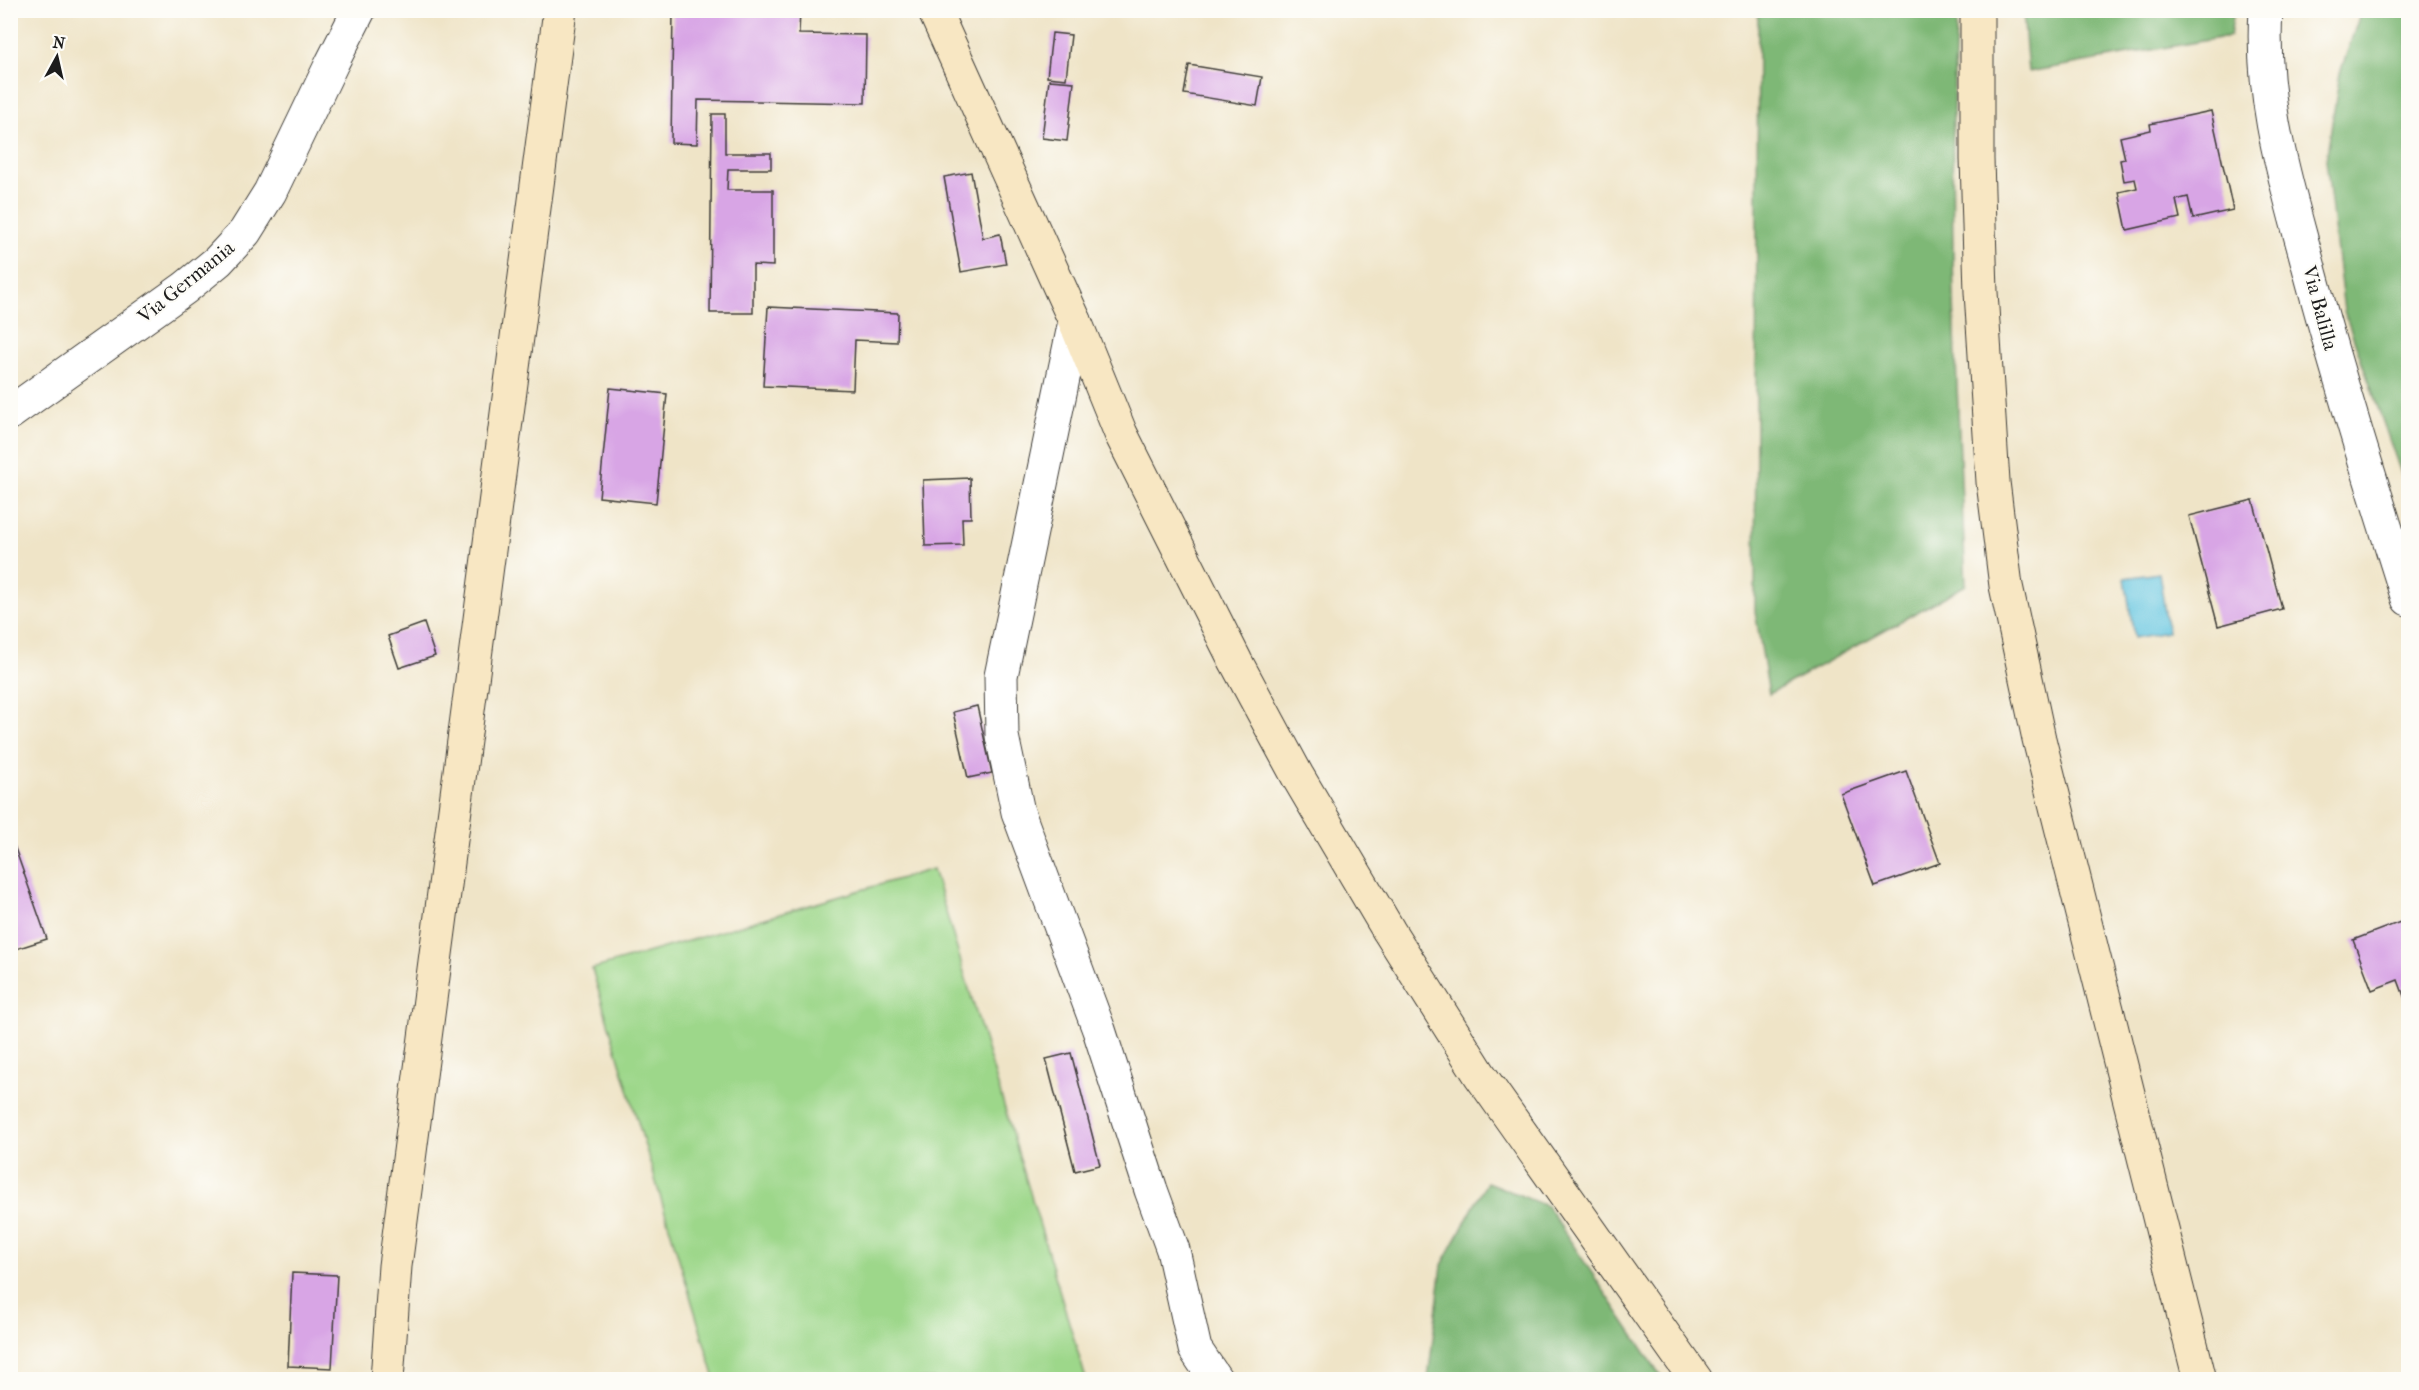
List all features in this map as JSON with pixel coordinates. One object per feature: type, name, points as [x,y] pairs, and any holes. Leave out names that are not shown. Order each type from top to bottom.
[{"type":"street","name":"Via Germania","points":[[10,413],[185,288],[218,261],[246,232],[270,192],[359,10]]},
{"type":"street","points":[[387,1380],[394,1266],[560,10]]},
{"type":"street","points":[[934,10],[1075,321],[1121,434],[1236,662],[1333,839],[1480,1074],[1696,1380]]},
{"type":"street","points":[[1977,10],[1977,159],[1981,292],[1989,446],[2006,586],[2037,728],[2200,1380]]},
{"type":"street","name":"Via Balilla","points":[[2266,10],[2266,78],[2276,143],[2340,381],[2409,599]]},
{"type":"street","points":[[1075,321],[1001,676],[1002,736],[1018,812],[1099,1030],[1173,1250],[1195,1349],[1216,1380]]},
{"type":"green space","points":[[2023,10],[2234,11],[2230,36],[2028,72]]},
{"type":"green space","points":[[1758,11],[1957,11],[1952,154],[1954,298],[1966,585],[1769,694],[1755,611]]},
{"type":"green space","points":[[2361,11],[2408,11],[2408,493],[2344,311],[2326,160],[2340,73]]},
{"type":"green space","points":[[933,869],[1086,1379],[715,1379],[592,969]]},
{"type":"green space","points":[[1487,1182],[1547,1206],[1663,1379],[1428,1379],[1442,1265]]},
{"type":"water","points":[[2159,573],[2168,632],[2134,638],[2125,578]]},
{"type":"building","points":[[673,10],[800,10],[799,34],[866,35],[865,103],[698,100],[697,144],[671,143]]},
{"type":"building","points":[[1052,33],[1071,35],[1066,79],[1047,77]]},
{"type":"building","points":[[1189,65],[1262,77],[1257,106],[1184,94]]},
{"type":"building","points":[[1049,80],[1074,82],[1067,141],[1042,138]]},
{"type":"building","points":[[2211,111],[2233,210],[2193,219],[2188,197],[2176,200],[2180,218],[2127,230],[2119,192],[2137,188],[2135,179],[2124,181],[2120,160],[2125,159],[2120,137],[2151,130],[2150,124]]},
{"type":"building","points":[[712,114],[725,114],[725,153],[771,153],[771,169],[728,169],[727,190],[773,190],[773,266],[753,265],[753,313],[710,313]]},
{"type":"building","points":[[971,172],[983,238],[1000,234],[1006,264],[961,272],[944,177]]},
{"type":"building","points":[[768,307],[898,313],[897,342],[855,340],[853,390],[763,386]]},
{"type":"building","points":[[610,388],[667,394],[656,503],[599,497]]},
{"type":"building","points":[[970,478],[971,518],[962,518],[963,545],[925,546],[923,480]]},
{"type":"building","points":[[2253,500],[2282,609],[2218,626],[2189,516]]},
{"type":"building","points":[[424,623],[435,656],[399,668],[388,636]]},
{"type":"building","points":[[977,706],[992,773],[968,778],[953,712]]},
{"type":"building","points":[[1906,771],[1940,863],[1875,886],[1841,794]]},
{"type":"building","points":[[10,834],[47,939],[10,951]]},
{"type":"building","points":[[2408,919],[2408,1007],[2398,980],[2372,990],[2353,940]]},
{"type":"building","points":[[1071,1053],[1100,1165],[1075,1171],[1046,1059]]},
{"type":"building","points":[[292,1273],[337,1275],[332,1368],[288,1366]]}]
